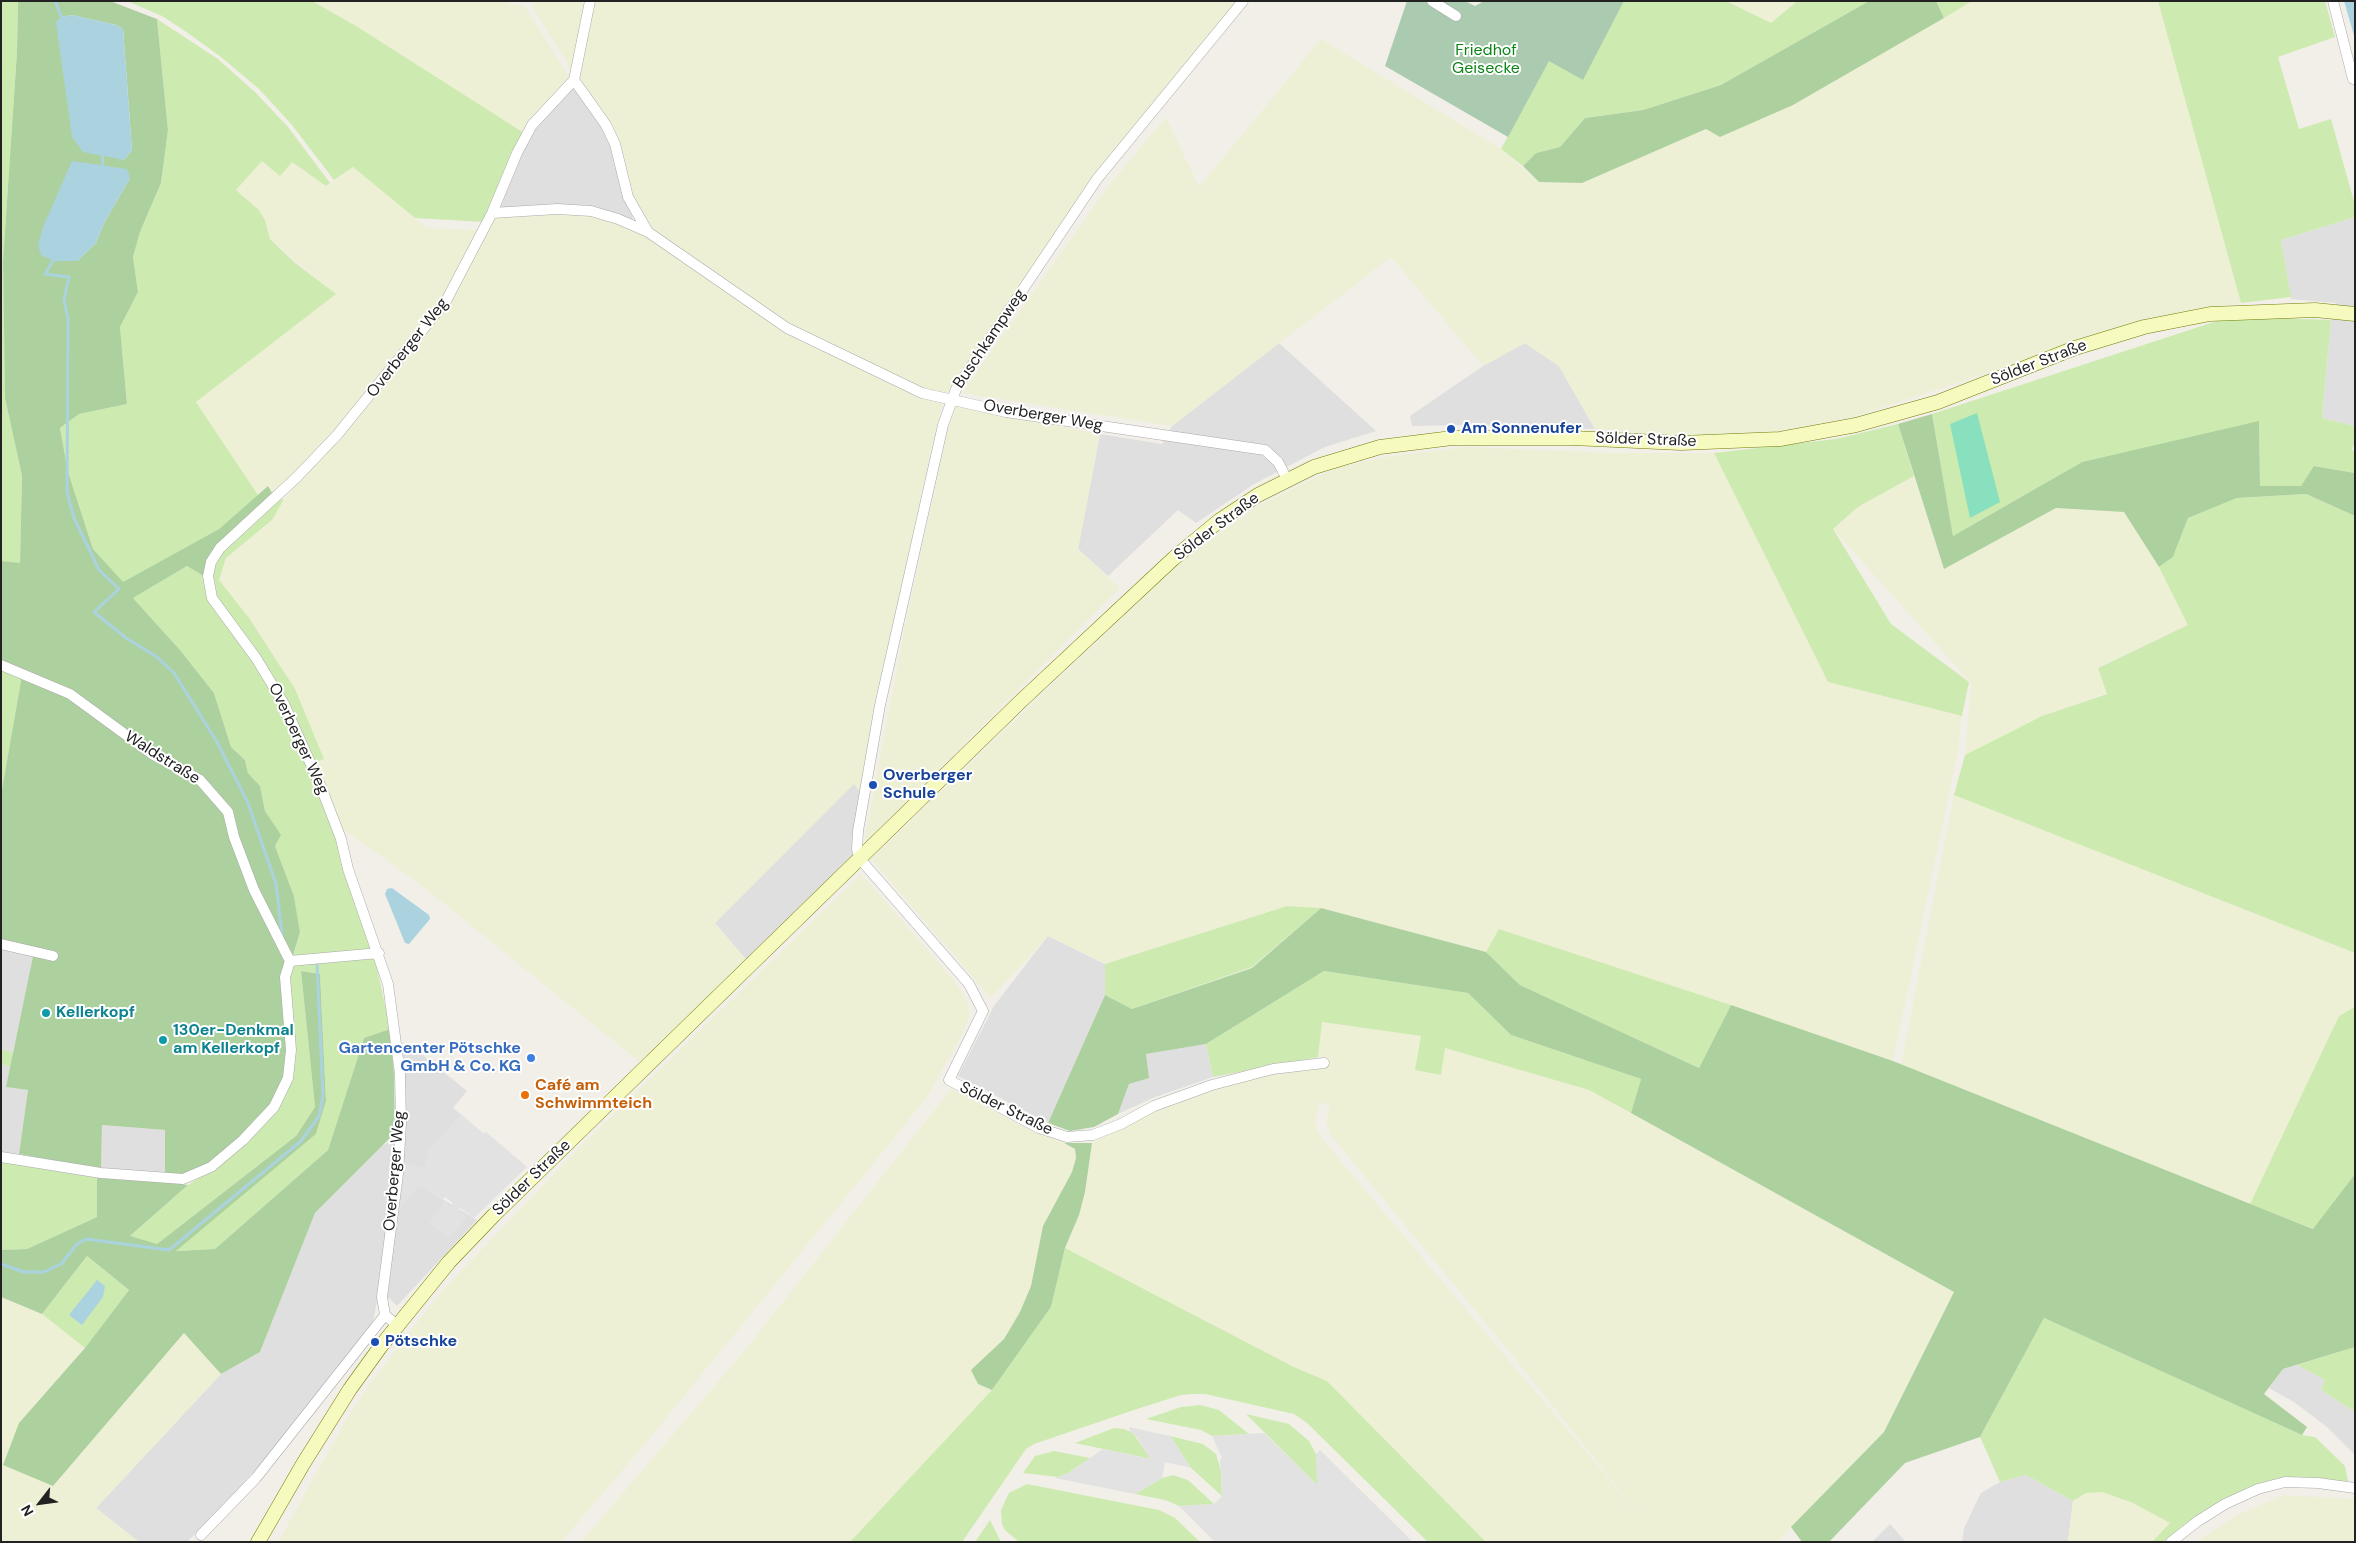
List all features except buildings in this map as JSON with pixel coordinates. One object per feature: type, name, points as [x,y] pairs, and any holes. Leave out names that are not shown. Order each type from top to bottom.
[{"type":"main road","name":"Sölder Straße","points":[[258,1542],[350,1389],[397,1325],[449,1262],[499,1210],[1021,701],[1174,558],[1220,520],[1258,495],[1314,467],[1380,447],[1452,438],[1572,438],[1681,443],[1780,439],[1856,425],[1938,402],[2075,348],[2144,327],[2210,314],[2315,310],[2355,314]]},
{"type":"street","points":[[574,80],[590,1]]},
{"type":"street","name":"Buschkampweg","points":[[860,859],[857,849],[858,831],[880,705],[943,425],[951,398],[1096,179],[1243,1]]},
{"type":"street","points":[[1432,1],[1456,16]]},
{"type":"street","points":[[2333,1],[2353,79]]},
{"type":"street","name":"Overberger Weg","points":[[385,1314],[382,1296],[398,1174],[401,1124],[400,1074],[396,1029],[388,984],[322,786],[284,704],[256,658],[212,598],[208,576],[211,562],[220,548],[297,478],[337,435],[440,309],[492,213],[517,153],[532,125],[574,80],[606,125],[615,144],[628,197],[648,232]]},
{"type":"street","name":"Overberger Weg","points":[[492,213],[558,209],[591,211],[618,219],[648,232],[787,328],[922,392],[1006,412],[1265,450],[1278,462],[1287,479]]},
{"type":"street","name":"Waldstraße","points":[[1,665],[70,694],[152,754],[200,780],[228,812],[234,836],[254,890],[290,961]]},
{"type":"street","name":"Sölder Straße","points":[[860,859],[968,984],[984,1011],[949,1080],[1039,1128],[1067,1137],[1093,1135],[1121,1124],[1154,1106],[1212,1085],[1272,1069],[1324,1063]]},
{"type":"street","points":[[1,944],[54,956]]},
{"type":"street","points":[[1,1157],[101,1173],[183,1179],[211,1167],[243,1140],[274,1107],[288,1078],[291,1050],[285,977],[290,961],[379,953]]},
{"type":"street","points":[[202,1536],[256,1478],[385,1314],[397,1325]]},
{"type":"street","points":[[2171,1542],[2198,1521],[2225,1504],[2258,1489],[2286,1482],[2318,1482],[2355,1488]]},
{"type":"shaded area","points":[[575,86],[613,144],[625,198],[633,218],[630,221],[497,210],[533,127]]},
{"type":"shaded area","points":[[2355,217],[2355,426],[2322,418],[2331,320],[2337,303],[2291,299],[2281,240]]},
{"type":"shaded area","points":[[1279,343],[1376,431],[1325,447],[1254,484],[1196,523],[1178,510],[1108,576],[1078,549],[1100,434],[1162,444],[1172,426]]},
{"type":"shaded area","points":[[1525,343],[1559,366],[1595,429],[1468,425],[1412,426],[1410,416],[1483,366]]},
{"type":"shaded area","points":[[854,783],[861,793],[855,856],[748,962],[715,923]]},
{"type":"shaded area","points":[[1048,936],[1105,964],[1105,995],[1048,1123],[958,1076],[994,1006]]},
{"type":"shaded area","points":[[1,948],[33,956],[13,1053],[1,1049]]},
{"type":"shaded area","points":[[1206,1044],[1213,1077],[1155,1097],[1118,1114],[1129,1084],[1146,1054]]},
{"type":"shaded area","points":[[403,1047],[413,1047],[467,1091],[453,1108],[462,1115],[429,1151],[424,1188],[477,1220],[397,1306],[389,1298],[377,1301],[373,1322],[272,1451],[187,1542],[139,1542],[96,1508],[221,1374],[260,1352],[315,1213],[382,1146],[405,1132]]},
{"type":"shaded area","points":[[1,1064],[11,1067],[7,1087],[28,1090],[19,1154],[1,1152]]},
{"type":"shaded area","points":[[462,1115],[484,1134],[486,1132],[527,1167],[474,1218],[460,1208],[458,1211],[467,1217],[449,1238],[429,1223],[445,1201],[451,1206],[453,1203],[445,1197],[443,1199],[418,1186],[396,1215],[403,1162],[424,1168],[429,1151]]},
{"type":"shaded area","points":[[102,1125],[165,1130],[165,1178],[101,1169]]},
{"type":"shaded area","points":[[2297,1365],[2325,1380],[2321,1390],[2355,1412],[2355,1455],[2327,1427],[2294,1402],[2269,1388],[2283,1369]]},
{"type":"shaded area","points":[[1129,1427],[1170,1436],[1191,1468],[1165,1462],[1162,1478],[1135,1494],[1055,1478],[1067,1474],[1103,1449],[1150,1459],[1137,1437],[1129,1430]]},
{"type":"shaded area","points":[[1264,1433],[1317,1485],[1316,1454],[1320,1450],[1413,1542],[1215,1542],[1179,1506],[1214,1504],[1222,1496],[1220,1460],[1222,1458],[1212,1436]]},
{"type":"shaded area","points":[[2026,1475],[2073,1501],[2068,1542],[1962,1542],[1964,1528],[1981,1493],[2000,1482]]},
{"type":"shaded area","points":[[1890,1524],[1906,1542],[1872,1542]]},
{"type":"green space","points":[[1,1],[18,1],[17,52],[3,261],[5,398],[22,476],[20,564],[1,561]]},
{"type":"green space","points":[[18,1],[110,1],[157,19],[168,130],[161,183],[140,232],[133,257],[138,292],[120,327],[127,404],[79,414],[60,428],[68,472],[93,549],[123,582],[219,529],[268,486],[274,496],[218,547],[205,577],[187,566],[133,598],[180,650],[214,693],[231,747],[245,760],[248,773],[260,786],[265,811],[281,835],[275,846],[294,896],[300,932],[292,959],[290,959],[214,793],[152,752],[70,692],[1,663],[1,561],[20,563],[22,476],[5,398],[3,261],[17,52]],"holes":[[[72,15],[116,25],[123,29],[132,150],[124,160],[61,17]],[[72,162],[130,178],[104,223],[96,243],[77,261],[54,261],[62,186]]]},
{"type":"green space","points":[[127,1],[312,1],[356,26],[524,133],[484,222],[415,218],[353,167],[334,180],[292,125],[259,89],[221,57],[185,31],[162,16]]},
{"type":"green space","points":[[312,1],[508,1],[511,5],[524,5],[571,80],[524,133]]},
{"type":"green space","points":[[533,1],[588,1],[574,74],[531,5],[534,5]]},
{"type":"green space","points":[[593,1],[1236,1],[1094,175],[947,393],[924,391],[788,326],[650,231],[631,197],[623,168],[577,79]]},
{"type":"green space","name":"Friedhof Geisecke","points":[[1407,1],[1465,1],[1475,6],[1484,1],[1624,1],[1583,80],[1549,61],[1508,137],[1385,66]]},
{"type":"green space","points":[[1624,1],[1726,1],[1771,23],[1797,1],[1869,1],[1721,85],[1643,110],[1585,118],[1560,147],[1536,153],[1523,166],[1501,149],[1549,60],[1583,79]]},
{"type":"green space","points":[[1726,1],[1797,1],[1771,23]]},
{"type":"green space","points":[[1869,1],[1936,1],[1944,18],[1793,105],[1720,137],[1706,129],[1582,183],[1539,182],[1523,166],[1536,153],[1560,147],[1585,118],[1643,110],[1721,85]]},
{"type":"green space","points":[[1936,1],[1972,1],[1944,18]]},
{"type":"green space","points":[[1972,1],[2158,1],[2241,303],[2204,309],[2071,345],[1855,417],[1774,432],[1684,438],[1595,429],[1559,366],[1525,343],[1483,366],[1391,257],[1172,426],[962,393],[1109,185],[1166,117],[1199,187],[1321,39],[1501,149],[1539,182],[1582,183],[1706,129],[1793,105]]},
{"type":"green space","points":[[2158,1],[2325,1],[2335,37],[2278,57],[2299,129],[2331,119],[2355,205],[2355,217],[2281,240],[2291,297],[2241,303]]},
{"type":"green space","points":[[157,19],[218,59],[256,93],[288,127],[330,183],[326,186],[292,162],[280,176],[262,161],[236,190],[259,210],[265,220],[270,239],[294,262],[336,294],[196,402],[258,495],[219,529],[122,583],[93,549],[68,472],[60,428],[79,414],[127,404],[120,327],[138,292],[133,257],[140,232],[161,183],[168,130]]},
{"type":"green space","points":[[262,160],[292,162],[326,186],[353,167],[427,228],[480,230],[444,298],[335,433],[274,496],[268,486],[258,495],[196,402],[335,294],[270,239],[265,220],[259,210],[236,190]]},
{"type":"green space","points":[[557,210],[591,213],[641,231],[740,302],[785,331],[944,399],[932,445],[877,703],[861,793],[854,784],[715,923],[748,962],[641,1063],[421,885],[347,832],[341,831],[315,763],[323,760],[219,580],[226,558],[272,520],[284,499],[380,392],[448,303],[494,217]]},
{"type":"green space","points":[[2252,317],[2331,320],[2322,418],[2355,426],[2355,441],[2352,450],[2355,451],[2355,473],[2315,466],[2301,486],[2260,486],[2259,422],[2082,462],[1953,536],[1932,414],[2217,321]]},
{"type":"green space","points":[[956,406],[1100,434],[1078,549],[1120,588],[864,844],[904,630],[947,434]]},
{"type":"green space","points":[[1977,413],[2000,502],[1970,518],[1950,424]]},
{"type":"green space","points":[[1932,414],[1953,536],[2082,462],[2259,421],[2260,486],[2301,486],[2314,466],[2355,473],[2355,516],[2306,494],[2237,498],[2188,518],[2173,557],[2159,567],[2124,512],[2056,508],[1944,569],[1898,424]]},
{"type":"green space","points":[[1898,424],[1914,476],[1858,507],[1833,529],[1891,624],[1969,682],[1962,716],[1828,682],[1714,453],[1836,439]]},
{"type":"green space","points":[[1466,447],[1614,453],[1714,453],[1828,682],[1962,716],[1958,751],[1893,1061],[1500,929],[1486,952],[1321,908],[1287,906],[1105,964],[1048,936],[991,998],[871,859],[1180,562],[1258,506],[1337,467],[1392,456]]},
{"type":"green space","points":[[1914,476],[1944,569],[2056,508],[2124,512],[2159,567],[2189,625],[2098,667],[2107,693],[2042,716],[1965,755],[1971,683],[1833,529],[1858,507]]},
{"type":"green space","points":[[2306,494],[2355,516],[2355,953],[1954,795],[1965,755],[2042,716],[2107,694],[2098,668],[2188,625],[2159,567],[2173,557],[2188,518],[2237,498]]},
{"type":"green space","points":[[284,499],[272,520],[226,558],[219,580],[249,618],[295,689],[324,759],[315,763],[215,598],[210,576],[222,549],[277,500]]},
{"type":"green space","points":[[187,566],[205,577],[283,705],[320,787],[376,951],[292,959],[300,932],[294,896],[275,846],[280,835],[265,811],[260,786],[248,773],[245,760],[231,747],[214,693],[180,650],[133,598]]},
{"type":"green space","points":[[1,668],[22,675],[1,795]]},
{"type":"green space","points":[[22,675],[69,696],[199,781],[227,813],[288,960],[287,1078],[273,1106],[208,1165],[183,1175],[165,1178],[165,1130],[102,1125],[101,1169],[19,1154],[28,1090],[6,1087],[33,956],[55,961],[57,953],[1,940],[1,795]]},
{"type":"green space","points":[[1954,795],[2355,953],[2355,1007],[2339,1016],[2250,1204],[1901,1064]]},
{"type":"green space","points":[[861,874],[953,979],[964,995],[969,1006],[969,1017],[963,1032],[929,1094],[903,1127],[650,1438],[561,1542],[278,1542],[348,1417],[371,1382],[441,1292],[582,1145]]},
{"type":"green space","points":[[1287,906],[1321,908],[1252,967],[1132,1009],[1105,995],[1105,964]]},
{"type":"green space","points":[[1321,908],[1486,952],[1520,985],[1699,1068],[1731,1005],[1893,1061],[2313,1229],[2355,1174],[2355,1347],[2283,1369],[2264,1394],[2307,1427],[2302,1435],[2044,1318],[1980,1437],[1905,1463],[1829,1542],[1802,1542],[1791,1527],[1884,1432],[1954,1292],[1631,1113],[1641,1079],[1511,1035],[1468,993],[1324,971],[1206,1044],[1146,1054],[1149,1078],[1129,1084],[1118,1114],[1094,1127],[1070,1131],[1048,1123],[1105,995],[1132,1009],[1252,968]]},
{"type":"green space","points":[[1499,929],[1731,1005],[1699,1068],[1520,985],[1486,952]]},
{"type":"green space","points":[[375,958],[390,1029],[364,1038],[328,1150],[215,1249],[175,1251],[316,1134],[326,1101],[320,974],[301,971],[315,1107],[296,1136],[157,1244],[129,1237],[188,1185],[211,1170],[292,963]]},
{"type":"green space","points":[[301,971],[320,974],[326,1101],[316,1134],[176,1251],[215,1249],[328,1150],[364,1038],[390,1029],[394,1074],[395,1133],[315,1213],[260,1352],[221,1374],[184,1333],[53,1486],[3,1465],[19,1423],[85,1348],[129,1290],[87,1256],[42,1314],[1,1297],[1,1250],[27,1249],[97,1217],[97,1172],[188,1185],[130,1236],[157,1244],[296,1136],[315,1107]]},
{"type":"green space","points":[[1324,971],[1468,993],[1511,1035],[1641,1079],[1631,1113],[1589,1090],[1445,1048],[1441,1075],[1415,1070],[1421,1036],[1322,1022],[1318,1057],[1213,1077],[1206,1044]]},
{"type":"green space","points":[[2355,1007],[2355,1174],[2314,1229],[2250,1204],[2339,1016]]},
{"type":"green space","points":[[1322,1022],[1421,1036],[1416,1070],[1441,1075],[1444,1048],[1589,1090],[1954,1292],[1884,1432],[1777,1542],[1486,1542],[1327,1381],[1294,1367],[1065,1248],[1085,1192],[1092,1143],[1157,1109],[1210,1090],[1252,1077],[1322,1067],[1318,1057]],"holes":[[[1319,1102],[1330,1106],[1326,1122],[1330,1134],[1512,1355],[1642,1518],[1328,1146],[1318,1132],[1315,1122]]]},
{"type":"green space","points":[[1,1049],[13,1053],[11,1067],[1,1064]]},
{"type":"green space","points":[[951,1089],[1037,1133],[1075,1149],[1076,1158],[1072,1172],[1043,1226],[1031,1286],[1020,1312],[1004,1339],[972,1370],[978,1384],[992,1390],[850,1542],[581,1542],[741,1355]]},
{"type":"green space","points":[[1064,1143],[1092,1143],[1085,1192],[1079,1215],[1065,1248],[1051,1307],[992,1390],[978,1384],[971,1370],[1004,1339],[1020,1312],[1031,1286],[1043,1226],[1072,1172],[1076,1158],[1075,1149]]},
{"type":"green space","points":[[1,1161],[97,1176],[97,1217],[27,1249],[1,1250]]},
{"type":"green space","points":[[1065,1248],[1294,1367],[1327,1381],[1486,1542],[1428,1542],[1307,1423],[1294,1414],[1205,1394],[1193,1394],[1181,1395],[1134,1410],[1034,1444],[1026,1449],[962,1542],[850,1542],[992,1390],[1051,1307]]},
{"type":"green space","points":[[87,1256],[129,1290],[85,1348],[42,1314]]},
{"type":"green space","points":[[1,1297],[42,1314],[85,1348],[19,1423],[53,1486],[184,1333],[221,1374],[96,1508],[139,1542],[1,1542]]},
{"type":"green space","points":[[2044,1318],[2302,1435],[2315,1437],[2345,1466],[2348,1481],[2269,1482],[2248,1488],[2204,1511],[2163,1542],[2152,1542],[2170,1523],[2133,1503],[2102,1492],[2086,1493],[2073,1501],[2026,1475],[2000,1482],[1980,1437]]},
{"type":"green space","points":[[2355,1347],[2355,1412],[2321,1390],[2325,1380],[2297,1365]]},
{"type":"green space","points":[[1200,1405],[1219,1410],[1249,1434],[1212,1436],[1201,1430],[1146,1419],[1181,1407]]},
{"type":"green space","points":[[1246,1414],[1289,1424],[1309,1441],[1316,1454],[1318,1486]]},
{"type":"green space","points":[[1114,1428],[1124,1429],[1133,1433],[1151,1459],[1075,1443]]},
{"type":"green space","points":[[1170,1436],[1203,1444],[1216,1454],[1221,1471],[1222,1496],[1191,1468]]},
{"type":"green space","points":[[1054,1451],[1090,1458],[1067,1474],[1058,1477],[1023,1473],[1035,1456]]},
{"type":"green space","points":[[1173,1475],[1188,1480],[1214,1504],[1179,1506],[1165,1500],[1135,1494],[1162,1478]]},
{"type":"green space","points":[[1027,1484],[1159,1510],[1175,1518],[1200,1542],[1019,1542],[1005,1530],[1002,1524],[1001,1510],[1009,1493]]},
{"type":"green space","points":[[2102,1492],[2133,1503],[2171,1523],[2152,1542],[2068,1542],[2073,1501],[2086,1493]]},
{"type":"green space","points":[[2284,1495],[2355,1499],[2355,1542],[2196,1542],[2237,1515]]},
{"type":"green space","points":[[990,1520],[1001,1542],[975,1542]]},
{"type":"water","points":[[2344,1],[2355,1],[2355,39]]},
{"type":"water","points":[[72,15],[116,25],[123,29],[132,150],[124,160],[83,152],[72,137],[56,22],[61,17]]},
{"type":"water","points":[[72,161],[127,169],[130,178],[104,223],[96,243],[77,261],[54,261],[41,255],[38,245],[43,227]]},
{"type":"water","points":[[392,888],[429,915],[430,919],[409,944],[405,943],[385,894],[387,889]]},
{"type":"water","points":[[97,1280],[105,1286],[103,1297],[82,1325],[69,1315]]},
{"type":"waterway","points":[[55,1],[62,19]]},
{"type":"waterway","points":[[102,152],[103,168]]},
{"type":"waterway","points":[[55,257],[45,274],[69,277],[64,299],[68,319],[67,492],[74,518],[99,570],[119,589],[94,612],[126,638],[157,657],[174,673],[217,742],[248,803],[276,884],[282,934]]},
{"type":"waterway","points":[[1,1264],[24,1272],[44,1272],[61,1264],[77,1244],[86,1239],[169,1250],[301,1141],[319,1116],[323,1096],[317,964]]},
{"type":"place","name":"Am Sonnenufer","points":[[1451,429]]},
{"type":"place","name":"Overberger Schule","points":[[873,785]]},
{"type":"place","name":"Kellerkopf","points":[[46,1013]]},
{"type":"place","name":"130er-Denkmal am Kellerkopf","points":[[163,1040]]},
{"type":"place","name":"Gartencenter Pötschke GmbH & Co. KG","points":[[531,1058]]},
{"type":"place","name":"Café am Schwimmteich","points":[[525,1095]]},
{"type":"place","name":"Pötschke","points":[[375,1342]]}]
